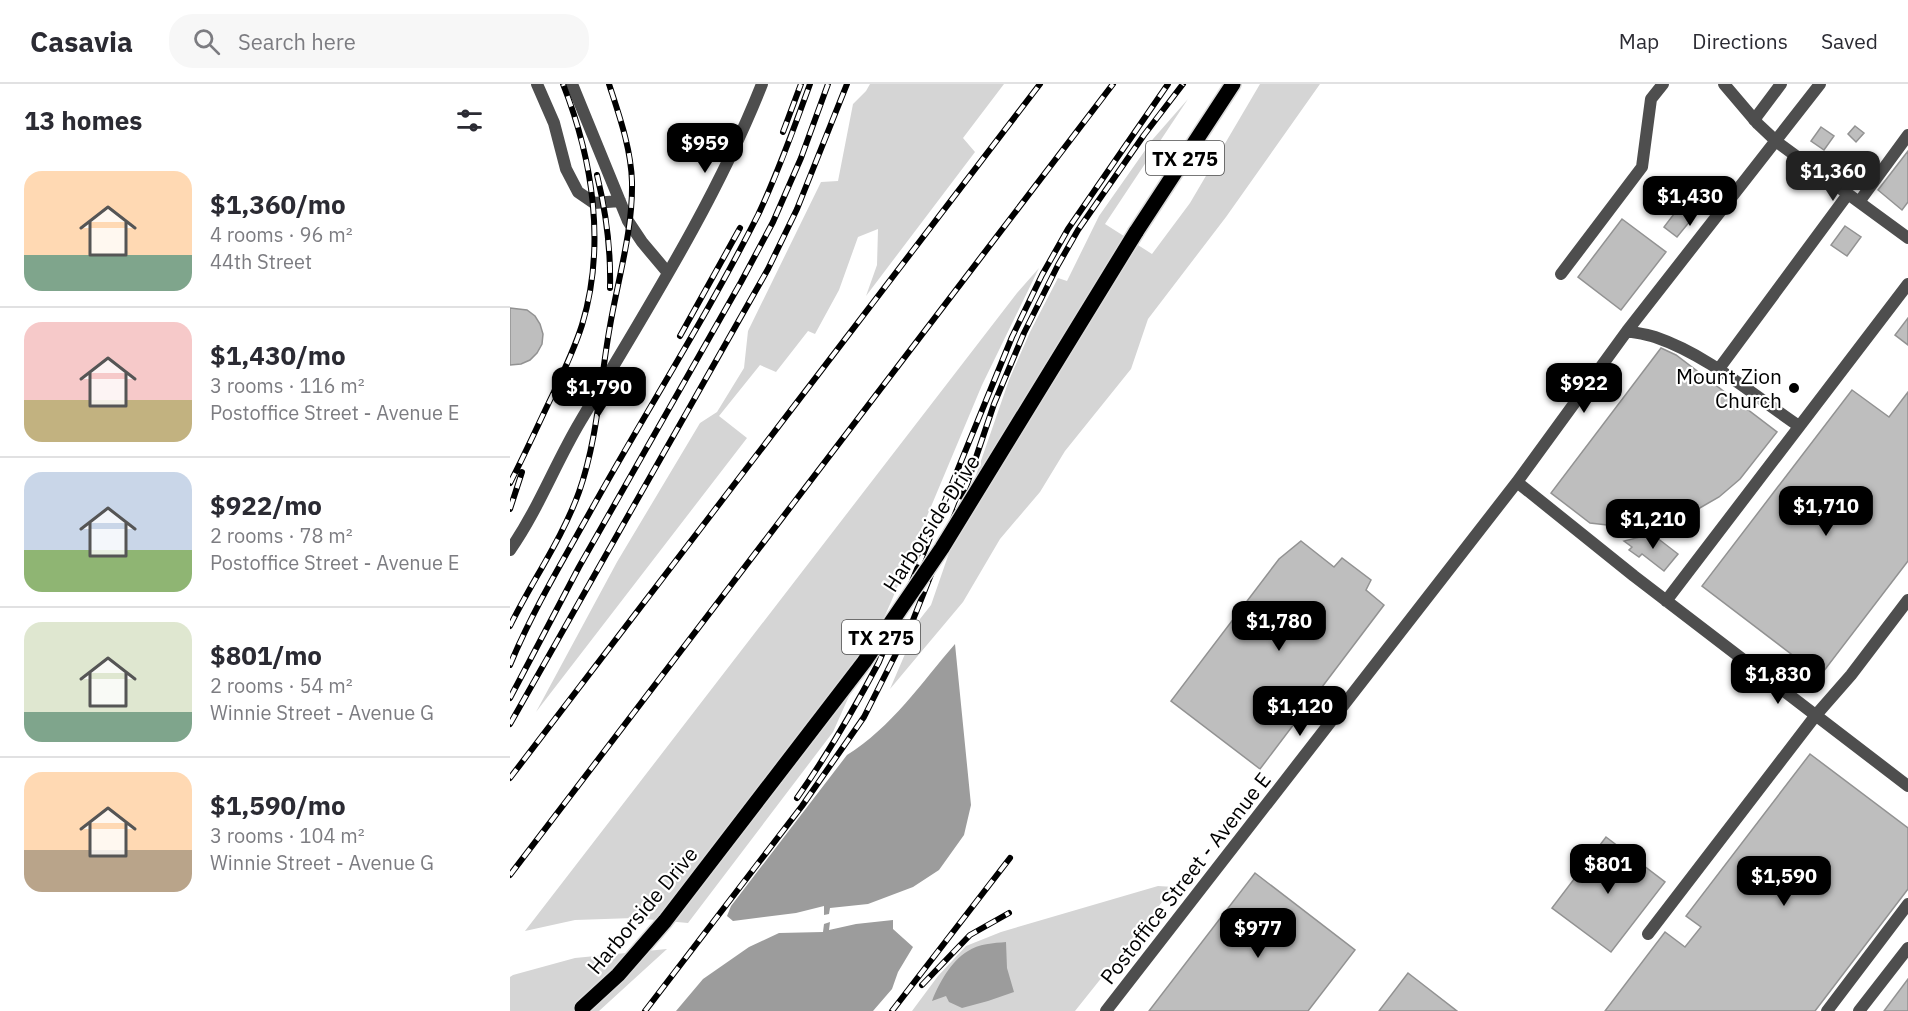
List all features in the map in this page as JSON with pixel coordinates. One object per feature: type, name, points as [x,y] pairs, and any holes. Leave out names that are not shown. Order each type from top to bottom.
[{"type":"main road","name":"Harborside Drive","points":[[578,1011],[618,975],[665,921],[864,662],[942,548],[1136,232],[1233,84]]},
{"type":"street","points":[[537,84],[554,123],[566,169],[578,192],[594,203],[620,201]]},
{"type":"street","points":[[572,84],[634,232],[668,273]]},
{"type":"street","points":[[510,550],[535,509],[577,426],[696,224],[743,133],[762,84]]},
{"type":"street","points":[[1561,274],[1642,167],[1651,99],[1663,84]]},
{"type":"street","points":[[1724,84],[1776,142],[1908,238]]},
{"type":"street","points":[[1754,120],[1781,84]]},
{"type":"street","name":"Postoffice Street - Avenue E","points":[[1106,1011],[1517,482],[1628,331],[1820,84]]},
{"type":"street","points":[[1859,202],[1908,135]]},
{"type":"street","points":[[1718,370],[1848,194]]},
{"type":"street","points":[[1666,601],[1908,284]]},
{"type":"street","points":[[1628,331],[1653,336],[1682,348],[1799,426]]},
{"type":"street","points":[[1517,482],[1666,601],[1908,786]]},
{"type":"street","points":[[1648,934],[1816,715],[1851,675],[1908,600]]},
{"type":"street","points":[[1827,1011],[1908,904]]},
{"type":"street","points":[[1859,1011],[1908,948]]},
{"type":"shaded area","points":[[870,84],[1004,84],[963,138],[975,152],[866,296],[877,265],[878,229],[858,237],[839,290],[815,334],[808,331],[776,372],[760,365],[719,416],[747,438],[536,712],[617,562],[700,423],[717,412],[744,368],[748,331],[821,182],[838,181],[853,104]]},
{"type":"shaded area","points":[[1260,84],[1320,84],[1226,217],[1148,319],[1131,369],[1065,451],[1040,492],[1000,539],[963,602],[890,689],[920,619],[931,605],[1009,380],[1030,332],[1058,278],[1067,281],[1099,216],[1153,139],[1188,99],[1105,224],[1152,254],[1190,203]]},
{"type":"shaded area","points":[[1039,268],[982,385],[891,602],[833,732],[688,923],[634,918],[575,920],[525,931],[1017,293]]},
{"type":"shaded area","points":[[955,644],[971,805],[964,835],[939,870],[913,887],[868,904],[830,908],[829,914],[824,915],[824,906],[796,913],[733,921],[727,916],[731,906],[847,755],[878,732],[892,718]]},
{"type":"shaded area","points":[[1158,886],[1174,887],[1075,1011],[912,1011],[938,976],[966,946],[1001,932]]},
{"type":"shaded area","points":[[893,920],[893,929],[913,947],[898,972],[892,989],[873,1011],[676,1011],[703,979],[749,947],[779,933],[823,932],[824,924],[830,922],[829,930]]},
{"type":"shaded area","points":[[1006,942],[1007,968],[1014,992],[962,1008],[949,1002],[946,996],[932,1001],[946,973],[962,955],[981,945]]},
{"type":"shaded area","points":[[667,949],[599,1011],[510,1011],[510,977],[513,975],[575,958]]},
{"type":"building","points":[[1855,126],[1864,133],[1856,142],[1848,134]]},
{"type":"building","points":[[1821,127],[1834,136],[1824,150],[1811,141]]},
{"type":"building","points":[[1908,151],[1908,202],[1902,210],[1878,190]]},
{"type":"building","points":[[1677,210],[1691,220],[1677,237],[1664,227]]},
{"type":"building","points":[[1622,219],[1666,252],[1621,310],[1578,277]]},
{"type":"building","points":[[1845,226],[1861,237],[1847,256],[1831,245]]},
{"type":"building","points":[[510,308],[527,310],[535,316],[543,334],[542,344],[537,353],[530,360],[521,364],[510,365]]},
{"type":"building","points":[[1908,318],[1908,345],[1895,335]]},
{"type":"building","points":[[1661,348],[1676,355],[1777,432],[1740,479],[1719,497],[1698,509],[1678,517],[1633,528],[1590,523],[1551,493]]},
{"type":"building","points":[[1852,390],[1889,417],[1908,392],[1908,561],[1820,676],[1702,586]]},
{"type":"building","points":[[1652,534],[1678,554],[1664,571],[1642,554],[1639,557],[1629,550],[1632,547],[1624,541]]},
{"type":"building","points":[[1301,541],[1334,567],[1342,558],[1371,580],[1366,590],[1384,605],[1260,769],[1171,701],[1279,559]]},
{"type":"building","points":[[1810,754],[1908,828],[1908,889],[1815,1011],[1605,1011],[1665,932],[1685,947],[1701,927],[1686,916]]},
{"type":"building","points":[[1606,837],[1665,882],[1611,952],[1552,908]]},
{"type":"building","points":[[1255,873],[1355,950],[1308,1011],[1149,1011]]},
{"type":"building","points":[[1408,973],[1457,1011],[1379,1011]]},
{"type":"building","points":[[1908,979],[1908,1011],[1884,1011]]},
{"type":"railway","points":[[510,483],[560,379],[582,325],[593,265],[593,203],[589,173],[563,84]]},
{"type":"railway","points":[[510,626],[572,509],[585,472],[595,430],[632,200],[629,157],[609,84]]},
{"type":"railway","points":[[783,132],[801,84]]},
{"type":"railway","points":[[510,665],[558,568],[718,290],[758,215],[779,167],[810,84]]},
{"type":"railway","points":[[510,698],[579,567],[773,222],[801,158],[828,84]]},
{"type":"railway","points":[[510,724],[768,269],[797,209],[847,84]]},
{"type":"railway","points":[[510,778],[1040,84]]},
{"type":"railway","points":[[510,875],[1113,84]]},
{"type":"railway","points":[[797,798],[840,731],[879,662],[1012,337],[1042,275],[1068,229],[1168,84]]},
{"type":"railway","points":[[645,1011],[802,806],[864,717],[913,620],[967,484],[994,404],[1024,333],[1058,265],[1078,230],[1144,135],[1183,84]]},
{"type":"railway","points":[[597,175],[607,231],[610,288]]},
{"type":"railway","points":[[680,336],[740,228]]},
{"type":"railway","points":[[510,509],[522,472]]},
{"type":"railway","points":[[892,1011],[1010,858]]},
{"type":"railway","points":[[922,985],[970,935],[1009,913]]},
{"type":"place","name":"Mount Zion Church","points":[[1794,388]]}]
